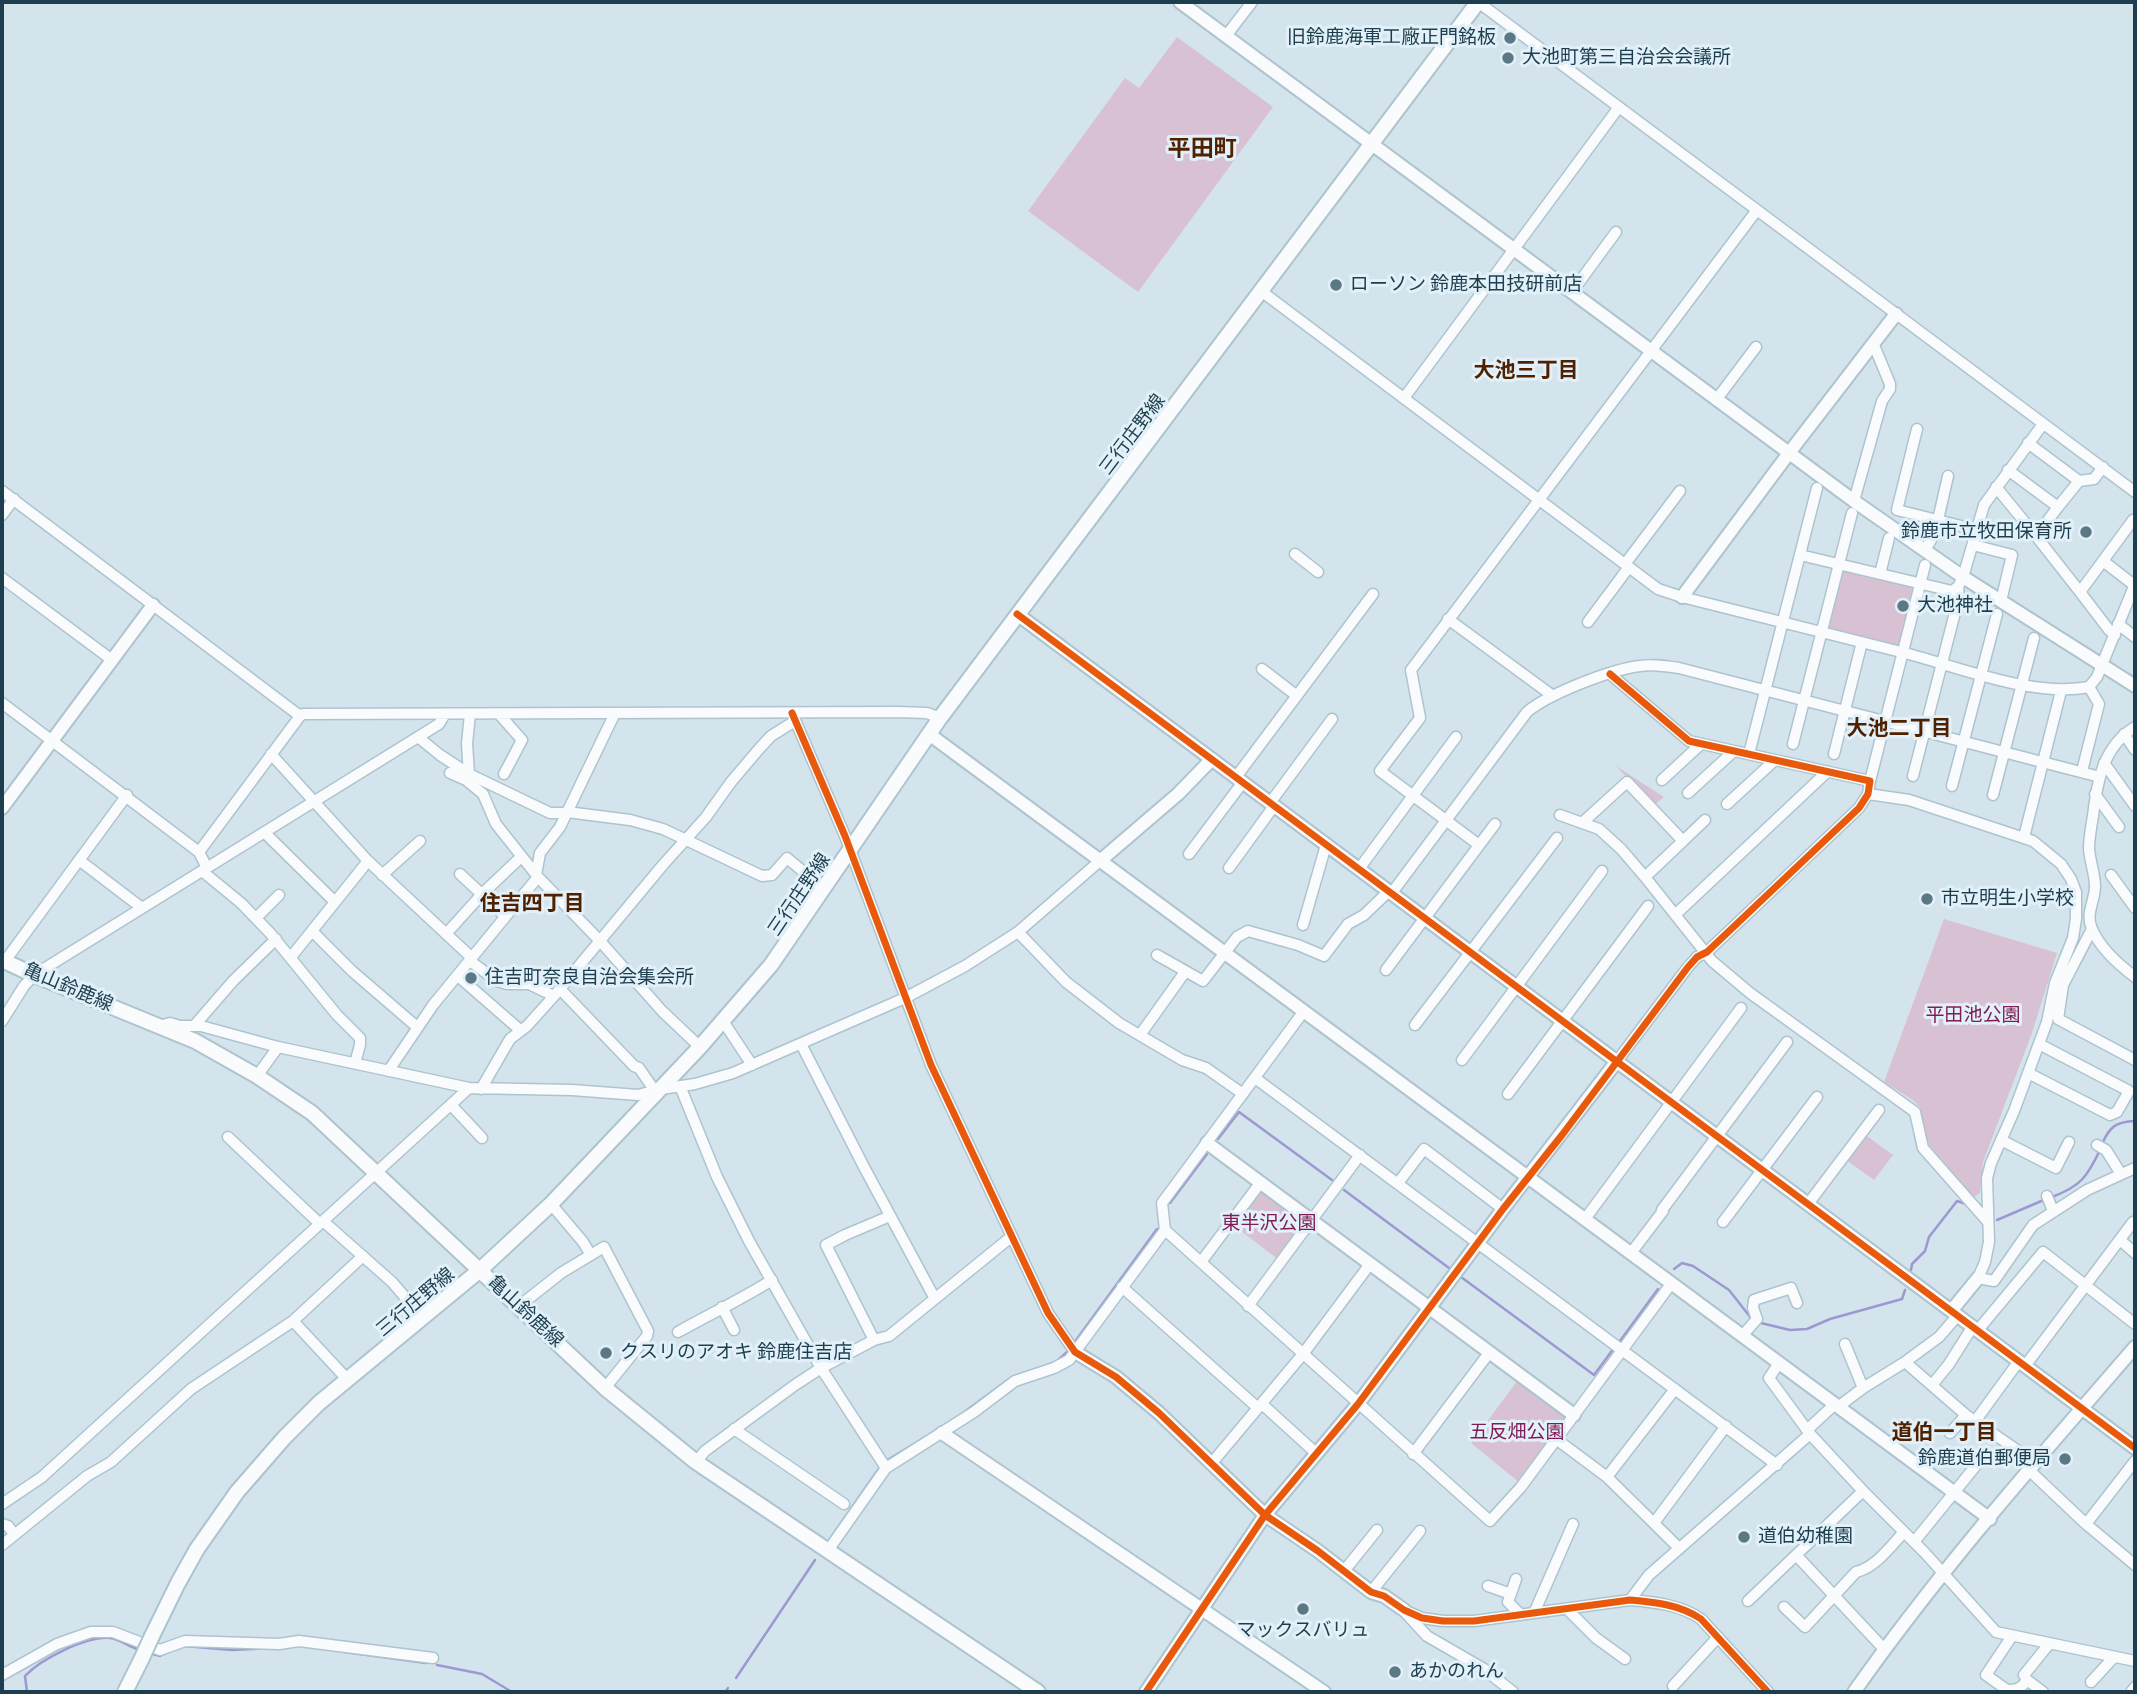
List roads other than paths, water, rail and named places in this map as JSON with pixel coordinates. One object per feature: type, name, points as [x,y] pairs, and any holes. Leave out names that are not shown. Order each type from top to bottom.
[{"type":"main road","name":"三行庄野線","points":[[125,1692],[184,1572],[237,1492],[284,1438],[347,1379],[480,1270],[551,1204],[700,1047],[771,965],[929,734],[1017,614],[1478,2]]},
{"type":"main road","name":"亀山鈴鹿線","points":[[3,960],[195,1041],[257,1076],[312,1113],[605,1388],[696,1462],[1038,1692]]},
{"type":"street","points":[[1180,2],[1789,453],[1853,507],[1925,550],[1960,582],[1999,608],[2135,686]]},
{"type":"street","points":[[1226,36],[1252,2]]},
{"type":"street","points":[[1478,2],[2135,492]]},
{"type":"street","points":[[1404,398],[1619,107]]},
{"type":"street","points":[[1479,845],[1380,771],[1420,718],[1411,670],[1757,210]]},
{"type":"street","points":[[1572,292],[1616,232]]},
{"type":"street","points":[[1261,292],[1658,589],[2021,684],[2061,691],[2089,687]]},
{"type":"street","points":[[1682,597],[1896,314]]},
{"type":"street","points":[[1793,744],[1853,507],[1882,401],[1890,389],[1873,343]]},
{"type":"street","points":[[1716,400],[1756,347]]},
{"type":"street","points":[[1913,776],[1959,597],[1960,582],[1984,505],[2043,424]]},
{"type":"street","points":[[1917,429],[1897,510],[1977,530]]},
{"type":"street","points":[[2028,443],[2079,481],[2094,480],[2102,467]]},
{"type":"street","points":[[2008,470],[2058,507]]},
{"type":"street","points":[[1925,550],[1931,540],[1948,476]]},
{"type":"street","points":[[2036,536],[2079,481]]},
{"type":"street","points":[[1996,487],[2109,630],[2135,637]]},
{"type":"street","points":[[1749,754],[1817,488]]},
{"type":"street","points":[[2,491],[300,716]]},
{"type":"street","points":[[1588,622],[1680,491]]},
{"type":"street","points":[[2,515],[13,499]]},
{"type":"street","points":[[2080,592],[2133,520],[2135,522]]},
{"type":"street","points":[[1880,574],[1889,538]]},
{"type":"street","points":[[1952,786],[2012,555],[1973,545]]},
{"type":"street","points":[[1295,554],[1318,572]]},
{"type":"street","points":[[1800,555],[1946,591],[1952,591],[1960,582]]},
{"type":"street","points":[[2089,687],[2102,665],[2135,584],[2103,561]]},
{"type":"street","points":[[1146,1692],[1265,1515],[1358,1404],[1688,967],[1859,808],[1868,794],[1925,565]]},
{"type":"street","points":[[2,578],[112,660]]},
{"type":"street","points":[[1189,854],[1297,696],[1373,594]]},
{"type":"street","points":[[2,808],[153,605]]},
{"type":"street","points":[[1017,614],[2135,1448]]},
{"type":"street","points":[[1448,619],[1553,696]]},
{"type":"street","points":[[1993,796],[2034,638]]},
{"type":"street","points":[[1835,754],[1862,642]]},
{"type":"street","points":[[1157,955],[1203,981],[1237,937],[1248,931],[1298,945],[1324,956],[1348,924],[1364,915],[1390,893],[1527,712],[1553,696],[1609,674],[1638,666],[1661,665],[2100,777]]},
{"type":"street","points":[[1262,669],[1297,696]]},
{"type":"street","points":[[1609,674],[1689,741],[1870,781]]},
{"type":"street","points":[[2082,771],[2099,704],[2089,687]]},
{"type":"street","points":[[2024,837],[2061,691]]},
{"type":"street","points":[[2,703],[199,852],[204,870],[276,939],[337,1015],[360,1038],[355,1063]]},
{"type":"street","points":[[499,713],[522,740],[503,774]]},
{"type":"street","points":[[199,852],[303,714],[615,713],[794,717],[927,713],[940,719]]},
{"type":"street","points":[[389,1070],[417,1027],[537,876],[540,853],[567,813],[615,713]]},
{"type":"street","points":[[2,1021],[34,975],[439,724],[446,714]]},
{"type":"street","points":[[467,777],[470,714]]},
{"type":"street","points":[[481,1089],[510,1039],[557,992],[600,942],[759,748],[794,717]]},
{"type":"street","points":[[794,717],[850,850],[931,1065],[1048,1312],[1075,1352],[1116,1377],[1159,1413],[1265,1515],[1371,1592],[1384,1596],[1404,1610],[1422,1618],[1458,1622],[1630,1600],[1653,1602],[1688,1610],[1701,1619],[1768,1692]]},
{"type":"street","points":[[1229,868],[1332,719]]},
{"type":"street","points":[[2135,727],[2116,741],[2104,764],[2095,794],[2089,845],[2090,867],[2095,886],[2089,918],[2092,929],[2113,957],[2135,977]]},
{"type":"street","points":[[929,734],[1990,1519]]},
{"type":"street","points":[[2124,734],[2135,750]]},
{"type":"street","points":[[418,737],[467,777],[483,794],[496,824],[537,876],[662,1011],[700,1047]]},
{"type":"street","points":[[1359,869],[1456,737]]},
{"type":"street","points":[[1662,780],[1701,744]]},
{"type":"street","points":[[1688,793],[1734,751]]},
{"type":"street","points":[[271,754],[382,875],[471,959],[497,981],[529,984],[557,992],[639,1068],[658,1090]]},
{"type":"street","points":[[159,1026],[170,1023],[201,1026],[278,1047],[469,1088],[572,1090],[638,1095],[715,1079],[905,998],[965,966],[1018,932],[1178,794],[1212,760]]},
{"type":"street","points":[[1727,804],[1775,760]]},
{"type":"street","points":[[2104,764],[2135,806]]},
{"type":"street","points":[[1676,914],[1827,772]]},
{"type":"street","points":[[450,773],[467,777],[550,813],[630,820],[663,829],[761,876],[772,875],[787,858],[824,889]]},
{"type":"street","points":[[1582,823],[1627,782],[1683,841]]},
{"type":"street","points":[[1630,1600],[1649,1575],[1777,1465],[1836,1406],[1939,1337],[1986,1262],[1989,1242],[1987,1178],[2039,1044],[2059,984],[2073,938],[2076,892],[2071,879],[2054,857],[2024,837],[1909,800],[1868,794]]},
{"type":"street","points":[[2095,794],[2119,827]]},
{"type":"street","points":[[3,960],[127,795]]},
{"type":"street","points":[[1560,815],[1600,829],[1622,849],[1712,961],[1750,993],[1915,1111],[1923,1148],[1988,1222]]},
{"type":"street","points":[[1645,877],[1705,820]]},
{"type":"street","points":[[1386,970],[1495,824]]},
{"type":"street","points":[[265,833],[334,901]]},
{"type":"street","points":[[1415,1026],[1556,838]]},
{"type":"street","points":[[382,875],[420,841]]},
{"type":"street","points":[[1303,925],[1326,845]]},
{"type":"street","points":[[446,934],[482,894],[521,857]]},
{"type":"street","points":[[79,860],[142,908]]},
{"type":"street","points":[[291,957],[368,860]]},
{"type":"street","points":[[1462,1060],[1602,871]]},
{"type":"street","points":[[460,874],[505,916]]},
{"type":"street","points":[[2111,875],[2135,908]]},
{"type":"street","points":[[256,918],[279,895]]},
{"type":"street","points":[[1508,1094],[1648,906]]},
{"type":"street","points":[[2092,929],[2059,984],[2058,1019],[2135,1059]]},
{"type":"street","points":[[312,931],[352,971],[417,1027]]},
{"type":"street","points":[[1018,932],[1066,982],[1119,1023],[1181,1060],[1206,1068],[1242,1094]]},
{"type":"street","points":[[194,1026],[233,981],[276,939]]},
{"type":"street","points":[[1140,1035],[1185,972]]},
{"type":"street","points":[[458,976],[520,1031]]},
{"type":"street","points":[[1585,1219],[1741,1008]]},
{"type":"street","points":[[1304,1011],[1162,1203],[1165,1230],[1490,1521],[1519,1489],[1671,1284]]},
{"type":"street","points":[[723,1021],[752,1065]]},
{"type":"street","points":[[1631,1253],[1787,1042]]},
{"type":"street","points":[[801,1044],[934,1297]]},
{"type":"street","points":[[2028,1073],[2110,1115],[2118,1112],[2129,1091],[2039,1044]]},
{"type":"street","points":[[257,1076],[278,1047]]},
{"type":"street","points":[[1255,1078],[1777,1465]]},
{"type":"street","points":[[680,1086],[717,1177],[772,1280],[821,1368],[886,1468]]},
{"type":"street","points":[[2,1510],[6,1502],[42,1477],[469,1088]]},
{"type":"street","points":[[1723,1222],[1817,1097]]},
{"type":"street","points":[[452,1106],[481,1139]]},
{"type":"street","points":[[1808,1204],[1879,1110]]},
{"type":"street","points":[[228,1137],[321,1222],[363,1255],[410,1303]]},
{"type":"street","points":[[2001,1140],[2056,1168],[2070,1142]]},
{"type":"street","points":[[1207,1143],[1574,1415]]},
{"type":"street","points":[[2101,1148],[2121,1174]]},
{"type":"street","points":[[1398,1183],[1424,1149],[1503,1209]]},
{"type":"street","points":[[1248,1306],[1360,1155]]},
{"type":"street","points":[[1978,1278],[1994,1281],[2050,1204],[2135,1168]]},
{"type":"street","points":[[1200,1262],[1261,1182]]},
{"type":"street","points":[[551,1204],[591,1255]]},
{"type":"street","points":[[874,1340],[827,1245],[890,1216]]},
{"type":"street","points":[[1950,1433],[1971,1417],[2022,1363],[2133,1222]]},
{"type":"street","points":[[827,1552],[886,1468],[942,1433],[1015,1381],[1069,1360],[1165,1230]]},
{"type":"street","points":[[696,1462],[705,1451],[734,1429],[821,1368],[874,1340],[889,1336],[1011,1237]]},
{"type":"street","points":[[2120,1240],[2135,1253]]},
{"type":"street","points":[[518,1307],[561,1273],[604,1247],[648,1331],[647,1336],[605,1388]]},
{"type":"street","points":[[1932,1385],[1976,1328],[2043,1252],[2135,1324]]},
{"type":"street","points":[[2,1545],[87,1476],[111,1462],[191,1389],[293,1321],[363,1255]]},
{"type":"street","points":[[1211,1464],[1303,1354],[1370,1264]]},
{"type":"street","points":[[678,1332],[772,1280]]},
{"type":"street","points":[[1122,1287],[1317,1454]]},
{"type":"street","points":[[1742,1336],[1757,1319],[1753,1308],[1754,1300],[1791,1288],[1797,1303]]},
{"type":"street","points":[[722,1307],[734,1330]]},
{"type":"street","points":[[293,1321],[347,1379]]},
{"type":"street","points":[[1845,1344],[1863,1388]]},
{"type":"street","points":[[1854,1692],[1884,1649],[1944,1575],[2135,1347]]},
{"type":"street","points":[[1413,1454],[1489,1353]]},
{"type":"street","points":[[1905,1362],[2033,1467],[2086,1524],[2135,1565]]},
{"type":"street","points":[[1779,1363],[1769,1378],[1808,1432],[1905,1532],[1996,1632],[2135,1661]]},
{"type":"street","points":[[1607,1476],[1675,1389]]},
{"type":"street","points":[[1654,1523],[1726,1426]]},
{"type":"street","points":[[734,1429],[844,1504]]},
{"type":"street","points":[[942,1433],[1324,1692]]},
{"type":"street","points":[[1556,1439],[1607,1476],[1679,1548]]},
{"type":"street","points":[[2086,1524],[2135,1461]]},
{"type":"street","points":[[1914,1542],[1978,1463]]},
{"type":"street","points":[[1748,1601],[1863,1491]]},
{"type":"street","points":[[2,1524],[8,1526],[14,1534]]},
{"type":"street","points":[[1534,1613],[1573,1524]]},
{"type":"street","points":[[1344,1571],[1377,1530]]},
{"type":"street","points":[[1371,1592],[1420,1531]]},
{"type":"street","points":[[1784,1607],[1805,1627],[1856,1572],[1877,1559],[1905,1532]]},
{"type":"street","points":[[1797,1556],[1884,1649]]},
{"type":"street","points":[[1516,1579],[1508,1602],[1521,1615]]},
{"type":"street","points":[[1488,1586],[1511,1594]]},
{"type":"street","points":[[1567,1609],[1596,1638],[1625,1659]]},
{"type":"street","points":[[1404,1610],[1427,1636],[1485,1669],[1513,1692]]},
{"type":"street","points":[[2,1675],[57,1644],[82,1634],[104,1631],[160,1650],[184,1642],[299,1642],[433,1657]]},
{"type":"street","points":[[2012,1636],[1986,1675],[1998,1689],[2018,1690],[2024,1686]]},
{"type":"street","points":[[1673,1686],[1718,1637]]},
{"type":"street","points":[[2024,1686],[2024,1675],[2049,1644]]},
{"type":"street","points":[[2091,1682],[2114,1657]]},
{"type":"street","points":[[2024,1686],[2043,1692]]},
{"type":"street","points":[[2131,1692],[2135,1687]]},
{"type":"waterway","points":[[1218,1139],[1239,1112],[1332,1180]]},
{"type":"waterway","points":[[2102,1144],[2114,1126],[2135,1121]]},
{"type":"waterway","points":[[2052,1197],[2082,1180],[2100,1150]]},
{"type":"waterway","points":[[1170,1203],[1207,1154]]},
{"type":"waterway","points":[[1344,1190],[1449,1268]]},
{"type":"waterway","points":[[1997,1220],[2046,1199]]},
{"type":"waterway","points":[[1911,1270],[1912,1264],[1925,1251],[1929,1237],[1957,1201],[1969,1205]]},
{"type":"waterway","points":[[1074,1343],[1157,1229]]},
{"type":"waterway","points":[[1674,1269],[1682,1263],[1693,1266],[1729,1290],[1751,1318]]},
{"type":"waterway","points":[[1461,1277],[1594,1375],[1614,1348]]},
{"type":"waterway","points":[[1620,1341],[1658,1289]]},
{"type":"waterway","points":[[1761,1323],[1790,1330],[1807,1329],[1830,1319],[1902,1299],[1905,1290]]},
{"type":"waterway","points":[[1047,1365],[1056,1362],[1067,1352]]},
{"type":"waterway","points":[[963,1413],[1012,1377],[1031,1371]]},
{"type":"waterway","points":[[886,1461],[955,1419]]},
{"type":"waterway","points":[[830,1539],[880,1467]]},
{"type":"waterway","points":[[736,1678],[815,1560]]},
{"type":"waterway","points":[[27,1692],[25,1676],[32,1669],[77,1645],[110,1638],[137,1649]]},
{"type":"waterway","points":[[184,1646],[232,1650],[272,1648]]},
{"type":"waterway","points":[[345,1652],[426,1663]]},
{"type":"waterway","points":[[153,1654],[160,1656],[166,1653]]},
{"type":"waterway","points":[[437,1665],[482,1674],[512,1692]]},
{"type":"waterway","points":[[725,1692],[728,1688]]},
{"type":"place","name":"旧鈴鹿海軍工廠正門銘板","points":[[1510,38]]},
{"type":"place","name":"大池町第三自治会会議所","points":[[1508,58]]},
{"type":"place","name":"ローソン 鈴鹿本田技研前店","points":[[1336,285]]},
{"type":"place","name":"鈴鹿市立牧田保育所","points":[[2086,532]]},
{"type":"place","name":"大池神社","points":[[1903,606]]},
{"type":"place","name":"市立明生小学校","points":[[1927,899]]},
{"type":"place","name":"住吉町奈良自治会集会所","points":[[471,978]]},
{"type":"place","name":"クスリのアオキ 鈴鹿住吉店","points":[[606,1353]]},
{"type":"place","name":"鈴鹿道伯郵便局","points":[[2065,1459]]},
{"type":"place","name":"道伯幼稚園","points":[[1744,1537]]},
{"type":"place","name":"マックスバリュ","points":[[1303,1609]]},
{"type":"place","name":"あかのれん","points":[[1395,1672]]},
{"type":"district","name":"平田町","points":[[1202,150]]},
{"type":"district","name":"大池三丁目","points":[[1526,371]]},
{"type":"district","name":"大池二丁目","points":[[1899,729]]},
{"type":"district","name":"住吉四丁目","points":[[532,904]]},
{"type":"district","name":"道伯一丁目","points":[[1944,1433]]},
{"type":"park label","name":"平田池公園","points":[[1973,1016]]},
{"type":"park label","name":"東半沢公園","points":[[1269,1224]]},
{"type":"park label","name":"五反畑公園","points":[[1517,1433]]}]
